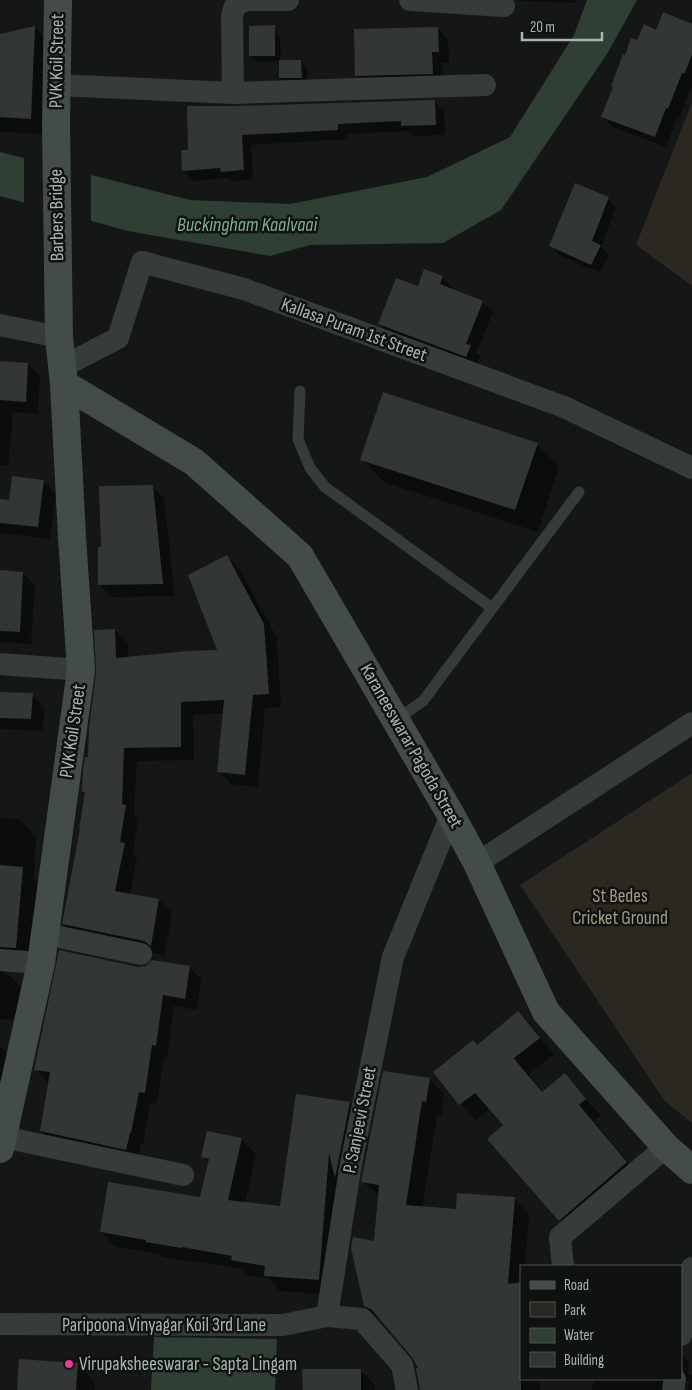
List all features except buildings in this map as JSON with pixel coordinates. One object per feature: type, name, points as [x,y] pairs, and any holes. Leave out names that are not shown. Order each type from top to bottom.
[{"type":"street","name":"PVK Koil Street","points":[[56,123],[58,0]]},
{"type":"street","points":[[233,92],[232,16],[235,6],[246,0],[288,0]]},
{"type":"street","points":[[410,0],[504,6]]},
{"type":"street","points":[[57,85],[233,92],[485,85]]},
{"type":"street","name":"Barbers Bridge","points":[[56,123],[58,308]]},
{"type":"street","name":"Kallasa Puram 1st Street","points":[[63,375],[118,338],[142,262],[244,289],[564,407],[692,468]]},
{"type":"street","name":"PVK Koil Street","points":[[1,1143],[41,963],[81,670],[58,308]]},
{"type":"street","points":[[0,325],[59,338]]},
{"type":"street","name":"Karaneeswarar Pagoda Street","points":[[63,375],[194,462],[300,556],[452,815],[477,863],[546,1012],[666,1147],[692,1170]]},
{"type":"street","points":[[0,664],[81,670]]},
{"type":"street","points":[[477,863],[692,723]]},
{"type":"street","name":"P. Sanjeevi Street","points":[[327,1316],[350,1169],[393,957],[452,815]]},
{"type":"street","points":[[45,934],[141,954]]},
{"type":"street","points":[[0,960],[41,963]]},
{"type":"street","points":[[1,1143],[183,1175]]},
{"type":"street","points":[[563,1265],[560,1237],[666,1147]]},
{"type":"street","points":[[682,1318],[684,1284],[692,1268]]},
{"type":"street","points":[[327,1316],[362,1319],[402,1366],[407,1390]]},
{"type":"street","name":"Paripoona Vinyagar Koil 3rd Lane","points":[[0,1324],[283,1325],[327,1316]]},
{"type":"lane","points":[[300,391],[298,439],[310,468],[325,487],[492,608]]},
{"type":"lane","points":[[396,720],[423,701],[579,492]]},
{"type":"green space","points":[[692,102],[692,286],[636,245]]},
{"type":"green space","name":"St Bedes Cricket Ground","points":[[692,773],[692,1123],[664,1100],[520,885]]},
{"type":"water","name":"Buckingham Kaalvaai","points":[[587,0],[637,0],[607,54],[501,210],[443,243],[310,245],[270,256],[128,231],[0,196],[0,152],[190,200],[290,204],[427,177],[510,137],[574,35]]},
{"type":"water","points":[[154,1337],[277,1339],[275,1390],[151,1390]]},
{"type":"pier","points":[[24,155],[91,172],[91,223],[24,204]]},
{"type":"place","name":"Virupaksheeswarar - Sapta Lingam","points":[[69,1364]]}]
